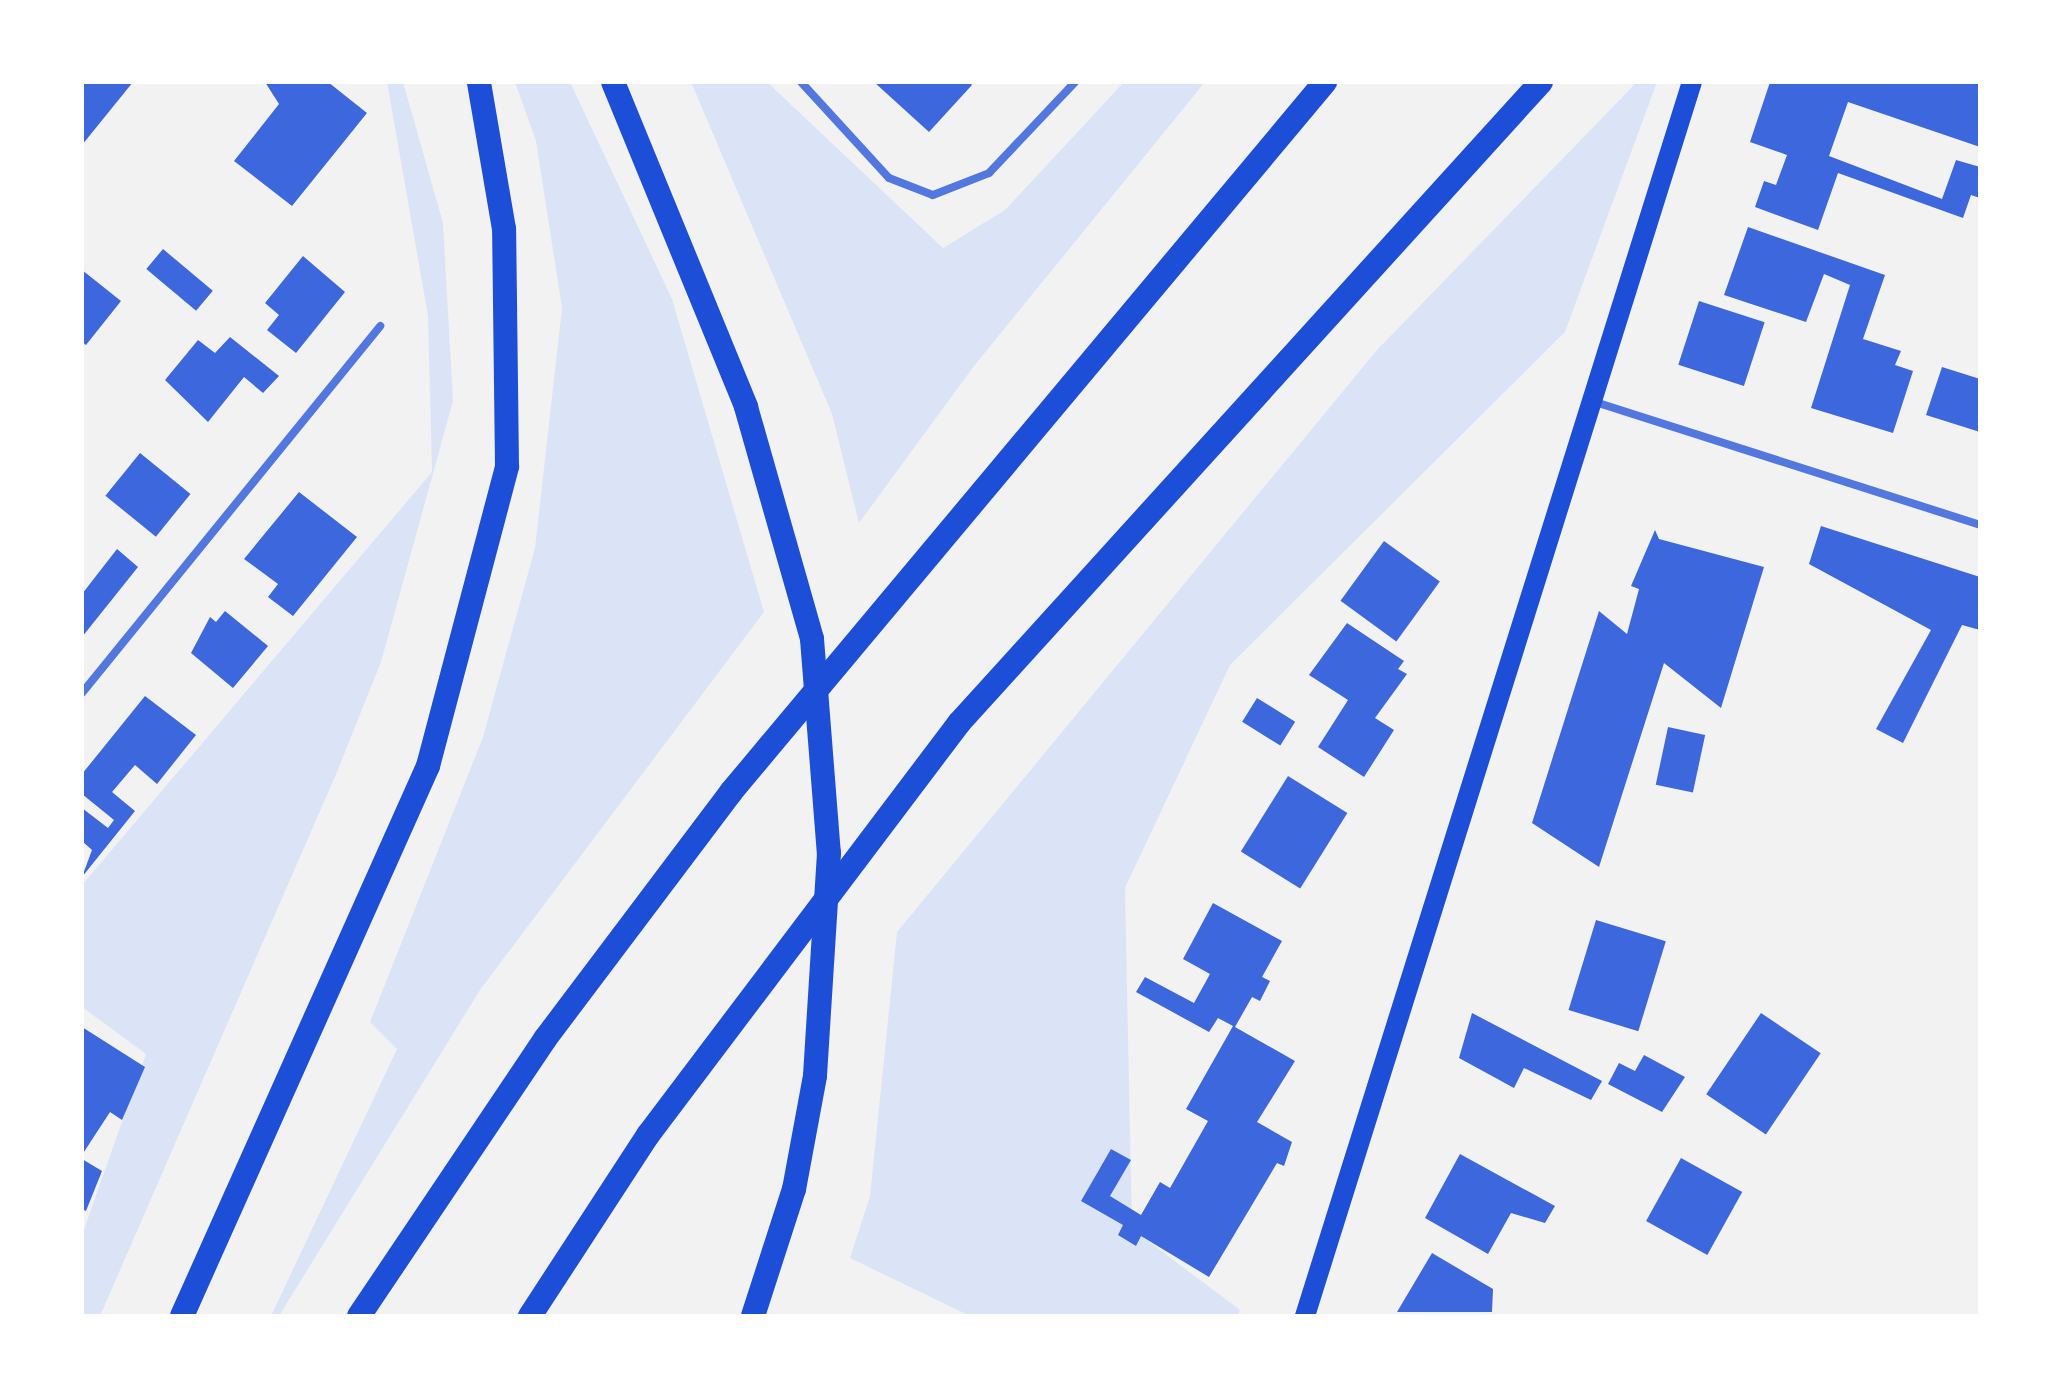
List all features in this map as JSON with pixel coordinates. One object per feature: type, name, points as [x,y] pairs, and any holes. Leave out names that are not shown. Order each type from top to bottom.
[{"type":"highway","points":[[182,1316],[428,766],[507,466],[504,229],[479,82]]},
{"type":"highway","points":[[613,82],[746,407],[812,639],[829,853],[815,1076],[794,1189],[753,1316]]},
{"type":"highway","points":[[359,1316],[545,1039],[731,792],[1325,82]]},
{"type":"highway","points":[[530,1316],[648,1135],[959,723],[1541,82]]},
{"type":"main road","points":[[1305,1316],[1692,82]]},
{"type":"street","points":[[801,82],[889,178],[933,195],[989,173],[1075,82]]},
{"type":"street","points":[[82,693],[380,326]]},
{"type":"street","points":[[1592,400],[1980,525]]},
{"type":"shaded area","points":[[387,82],[403,82],[443,223],[453,401],[381,662],[337,772],[100,1316],[82,1316],[82,1235],[146,1054],[82,1007],[82,885],[432,472],[428,316]]},
{"type":"shaded area","points":[[515,82],[570,82],[672,299],[764,612],[480,990],[279,1316],[271,1316],[397,1049],[370,1022],[483,737],[535,548],[562,308],[536,141]]},
{"type":"shaded area","points":[[691,82],[767,82],[943,248],[1005,210],[1124,82],[1205,82],[974,366],[859,523],[832,414]]},
{"type":"shaded area","points":[[1637,82],[1657,82],[1565,332],[1230,665],[1125,888],[1132,1229],[1240,1310],[1237,1316],[970,1316],[850,1258],[870,1196],[897,932],[1377,350]]},
{"type":"building","points":[[82,82],[133,82],[82,145]]},
{"type":"building","points":[[265,82],[328,82],[367,113],[292,206],[234,161],[279,104]]},
{"type":"building","points":[[874,82],[969,82],[972,85],[929,132]]},
{"type":"building","points":[[1770,82],[1980,82],[1980,147],[1848,102],[1829,156],[1942,199],[1956,160],[1980,167],[1980,198],[1971,195],[1963,218],[1838,173],[1818,230],[1755,207],[1764,181],[1776,185],[1787,155],[1750,142]]},
{"type":"building","points":[[1748,227],[1885,275],[1863,339],[1901,351],[1895,365],[1913,371],[1893,433],[1811,408],[1850,285],[1824,274],[1806,322],[1724,295]]},
{"type":"building","points":[[163,249],[213,291],[196,311],[146,269]]},
{"type":"building","points":[[303,256],[345,292],[296,353],[267,330],[279,315],[265,303]]},
{"type":"building","points":[[82,270],[121,301],[86,345],[82,342]]},
{"type":"building","points":[[1699,301],[1765,322],[1744,386],[1678,365]]},
{"type":"building","points":[[230,337],[279,376],[263,393],[244,377],[208,422],[165,380],[198,340],[215,353]]},
{"type":"building","points":[[1942,367],[1980,379],[1980,432],[1926,415]]},
{"type":"building","points":[[140,453],[191,494],[156,537],[105,496]]},
{"type":"building","points":[[299,492],[357,537],[293,616],[268,597],[278,584],[244,559]]},
{"type":"building","points":[[1821,526],[1980,577],[1980,630],[1962,625],[1903,743],[1876,729],[1931,630],[1809,564]]},
{"type":"building","points":[[1655,530],[1659,539],[1764,567],[1721,708],[1664,663],[1599,867],[1532,823],[1599,611],[1627,634],[1639,589],[1631,586]]},
{"type":"building","points":[[1384,541],[1440,582],[1396,641],[1341,601]]},
{"type":"building","points":[[117,549],[138,567],[82,637],[82,594]]},
{"type":"building","points":[[225,611],[268,646],[233,688],[191,653],[210,617],[216,622]]},
{"type":"building","points":[[1347,623],[1404,661],[1398,669],[1407,674],[1375,718],[1394,730],[1364,777],[1318,747],[1348,700],[1309,675]]},
{"type":"building","points":[[145,696],[196,735],[157,784],[135,765],[112,792],[135,811],[82,877],[92,850],[82,841],[82,808],[108,828],[114,820],[82,794],[82,774]]},
{"type":"building","points":[[1257,698],[1295,722],[1280,746],[1242,722]]},
{"type":"building","points":[[1668,727],[1705,735],[1693,793],[1656,785]]},
{"type":"building","points":[[1288,776],[1347,813],[1300,889],[1241,851]]},
{"type":"building","points":[[1213,903],[1282,941],[1262,977],[1270,981],[1260,1001],[1252,997],[1235,1027],[1295,1061],[1257,1122],[1292,1142],[1284,1166],[1277,1163],[1209,1277],[1141,1236],[1136,1246],[1118,1235],[1123,1225],[1081,1201],[1111,1149],[1131,1160],[1110,1196],[1141,1215],[1160,1182],[1170,1188],[1208,1121],[1186,1109],[1233,1026],[1218,1018],[1209,1032],[1136,992],[1145,977],[1194,1003],[1210,974],[1183,959]]},
{"type":"building","points":[[1596,920],[1666,941],[1638,1031],[1569,1010]]},
{"type":"building","points":[[1472,1013],[1602,1081],[1591,1100],[1524,1068],[1514,1088],[1459,1058]]},
{"type":"building","points":[[1761,1013],[1821,1053],[1766,1135],[1706,1094]]},
{"type":"building","points":[[82,1027],[145,1067],[122,1120],[110,1112],[82,1155]]},
{"type":"building","points":[[1644,1055],[1685,1077],[1662,1112],[1608,1084],[1619,1063],[1635,1071]]},
{"type":"building","points":[[1460,1154],[1555,1206],[1545,1223],[1511,1213],[1488,1254],[1425,1218]]},
{"type":"building","points":[[1681,1158],[1742,1192],[1707,1255],[1646,1221]]},
{"type":"building","points":[[82,1159],[102,1171],[86,1211],[82,1209]]},
{"type":"building","points":[[1432,1253],[1493,1289],[1492,1312],[1397,1312]]}]
